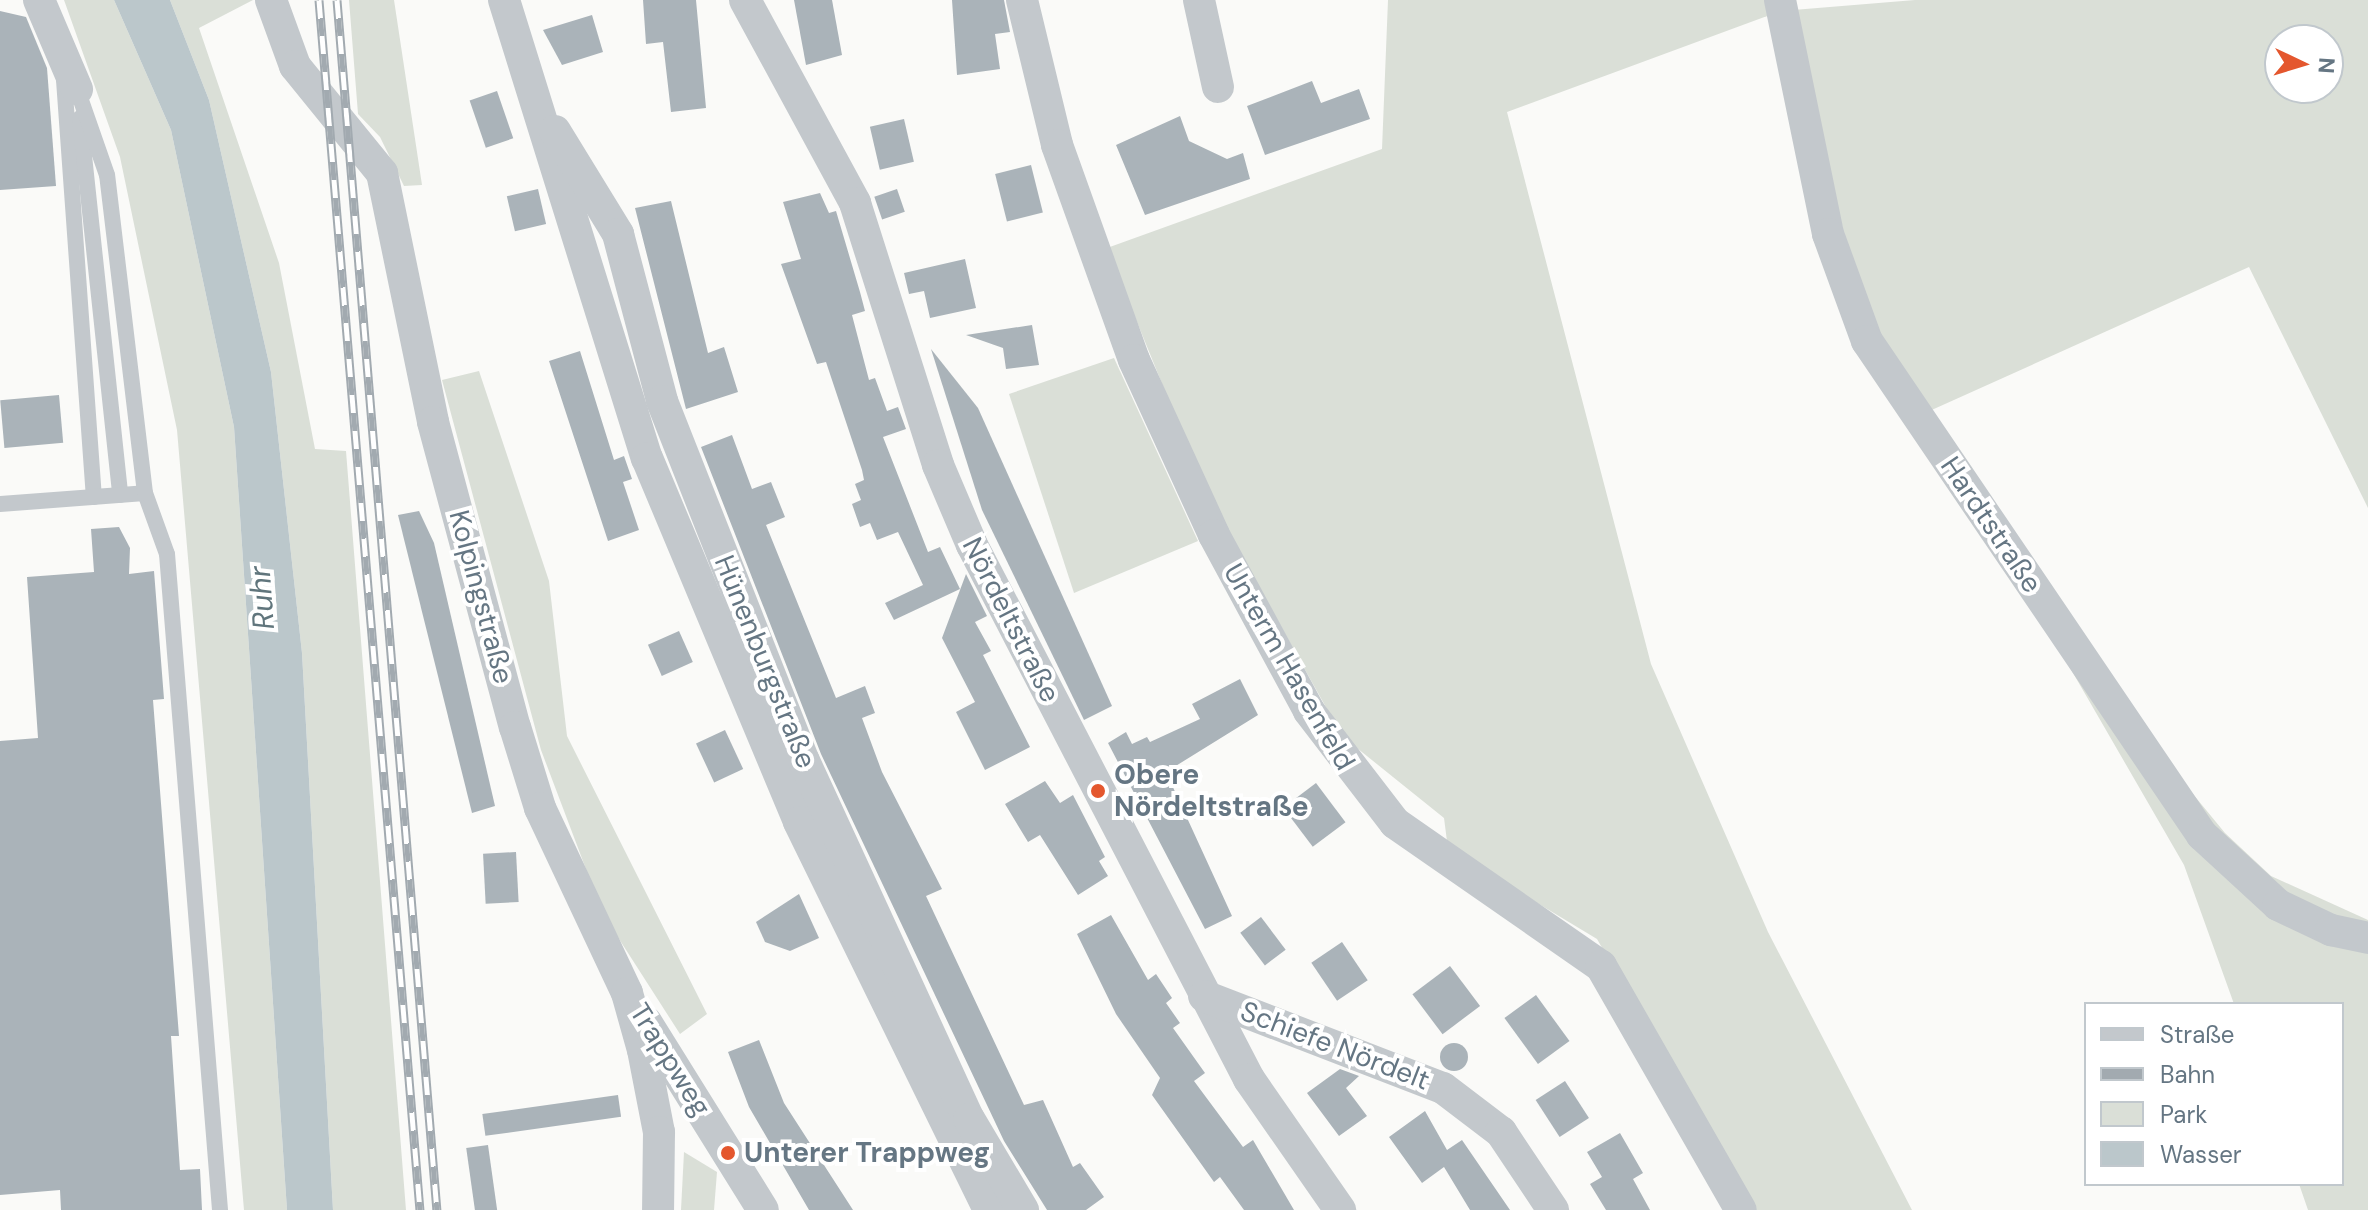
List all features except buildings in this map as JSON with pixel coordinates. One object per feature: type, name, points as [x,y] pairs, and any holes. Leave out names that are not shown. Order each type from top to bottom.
[{"type":"street","points":[[39,0],[77,89]]},
{"type":"street","name":"Kolpingstraße","points":[[271,0],[295,66],[382,173],[433,422],[515,727],[540,808],[627,993],[654,1092],[658,1210]]},
{"type":"street","name":"Hünenburgstraße","points":[[504,0],[595,303],[686,554],[799,822],[989,1210]]},
{"type":"street","name":"Nördeltstraße","points":[[745,0],[859,212],[960,519],[1204,996],[1267,1108],[1340,1210]]},
{"type":"street","name":"Unterm Hasenfeld","points":[[1022,0],[1057,145],[1134,360],[1290,679],[1353,777],[1395,823],[1601,966],[1741,1210]]},
{"type":"street","points":[[1199,0],[1218,87]]},
{"type":"street","name":"Hardtstraße","points":[[1780,0],[1828,234],[1867,341],[2202,835],[2278,905],[2368,938]]},
{"type":"street","name":"Hünenburgstraße","points":[[537,104],[618,234],[662,401],[771,682],[969,1119],[1023,1210]]},
{"type":"street","name":"Trappweg","points":[[627,993],[763,1210]]},
{"type":"street","name":"Schiefe Nördelt","points":[[1204,996],[1443,1088],[1501,1132],[1553,1210]]},
{"type":"lane","points":[[62,49],[94,497]]},
{"type":"lane","points":[[77,89],[107,175],[145,493],[167,554],[220,1210]]},
{"type":"lane","points":[[77,89],[120,495]]},
{"type":"lane","points":[[0,504],[145,493]]},
{"type":"green space","points":[[64,0],[114,0],[171,130],[234,427],[287,1210],[244,1210],[177,430],[120,157]]},
{"type":"green space","points":[[170,0],[253,0],[199,28],[279,263],[315,449],[346,451],[406,1210],[333,1210],[302,653],[271,372],[209,100]]},
{"type":"green space","points":[[349,0],[394,0],[422,185],[404,186],[380,137],[358,114]]},
{"type":"green space","points":[[1388,0],[1767,0],[1781,11],[1507,112],[1651,664],[1768,932],[1912,1210],[1753,1210],[1597,939],[1448,849],[1444,818],[1342,736],[1206,492],[1107,248],[1382,149]]},
{"type":"green space","points":[[1915,0],[2368,0],[2368,508],[2249,267],[1925,413],[2160,754],[2225,833],[2271,876],[2368,920],[2368,1210],[2308,1210],[2300,1186],[2344,1186],[2344,1002],[2233,1002],[2184,865],[1869,320],[1781,11]]},
{"type":"green space","points":[[1114,358],[1198,541],[1074,593],[1009,394]]},
{"type":"green space","points":[[479,371],[549,581],[567,736],[707,1014],[680,1034],[603,914],[541,750],[442,380]]},
{"type":"green space","points":[[684,1152],[717,1172],[714,1210],[681,1210]]},
{"type":"water","name":"Ruhr","points":[[114,0],[170,0],[209,100],[271,372],[302,653],[333,1210],[287,1210],[234,427],[171,130]]},
{"type":"railway","points":[[319,0],[420,1210]]},
{"type":"railway","points":[[337,0],[437,1210]]},
{"type":"place","name":"Obere Nördeltstraße","points":[[1098,791]]},
{"type":"place","name":"Unterer Trappweg","points":[[728,1153]]}]
